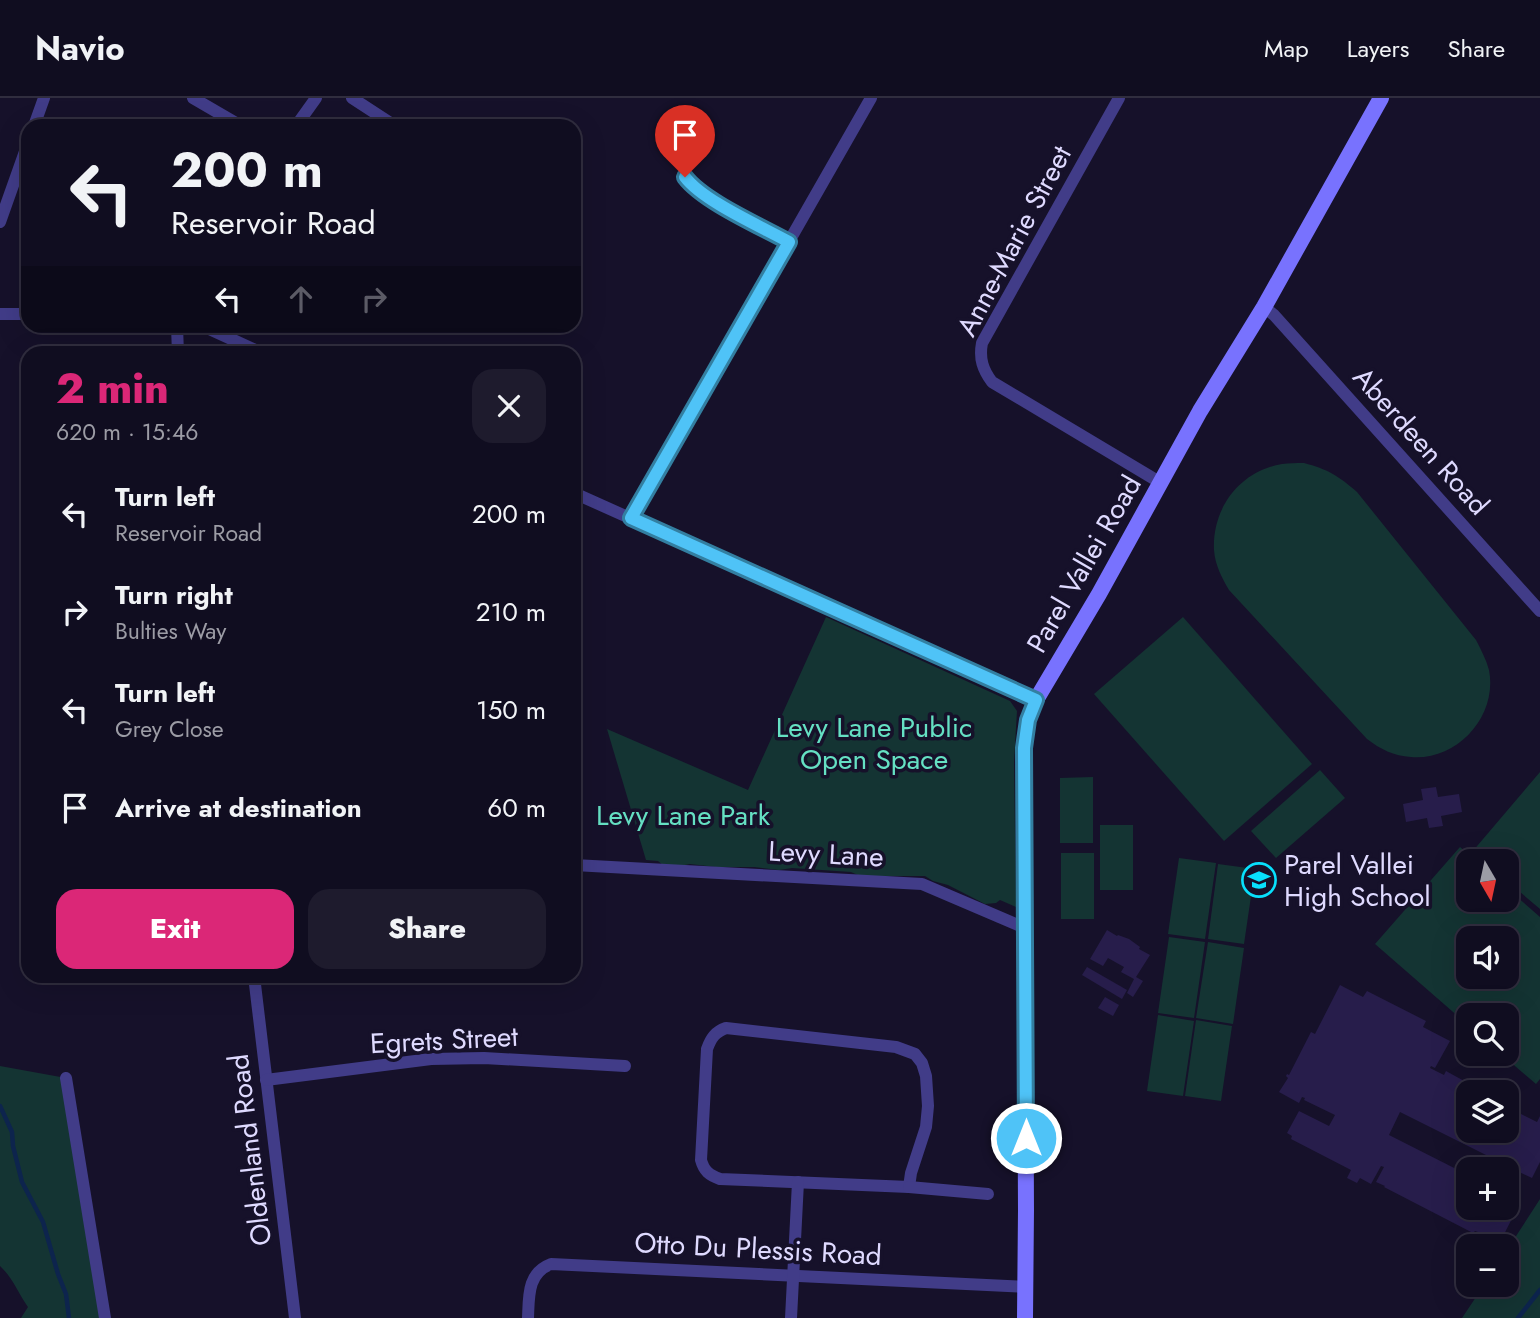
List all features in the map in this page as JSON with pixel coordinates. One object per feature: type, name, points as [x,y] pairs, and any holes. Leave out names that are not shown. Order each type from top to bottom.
[{"type":"street","points":[[36,119],[44,98]]},
{"type":"street","points":[[192,98],[229,119]]},
{"type":"street","points":[[301,119],[316,98]]},
{"type":"street","points":[[352,98],[384,119]]},
{"type":"street","points":[[631,518],[870,98]]},
{"type":"street","name":"Anne-Marie Street","points":[[1119,98],[982,343],[980,352],[985,372],[992,382],[1161,483]]},
{"type":"street","name":"Parel Vallei Road","points":[[1025,1318],[1024,748],[1028,720],[1036,700],[1200,411],[1264,307],[1381,98]]},
{"type":"street","points":[[0,222],[21,163]]},
{"type":"street","points":[[685,177],[706,196],[789,242]]},
{"type":"street","name":"Aberdeen Road","points":[[1264,307],[1540,611]]},
{"type":"street","points":[[0,314],[21,314]]},
{"type":"street","points":[[218,333],[247,346]]},
{"type":"street","points":[[581,496],[1036,700]]},
{"type":"street","name":"Levy Lane","points":[[581,865],[922,884],[1025,928]]},
{"type":"street","name":"Oldenland Road","points":[[255,983],[295,1318]]},
{"type":"street","points":[[909,1187],[926,1127],[928,1106],[924,1067],[915,1054],[896,1047],[737,1028],[717,1031],[710,1039],[707,1049],[701,1160],[703,1167],[712,1176],[720,1179],[909,1187],[988,1194]]},
{"type":"street","name":"Egrets Street","points":[[266,1080],[431,1059],[484,1058],[625,1066]]},
{"type":"street","points":[[66,1078],[105,1318]]},
{"type":"street","points":[[791,1318],[797,1182]]},
{"type":"street","name":"Otto Du Plessis Road","points":[[528,1318],[533,1279],[543,1267],[551,1264],[1026,1287]]},
{"type":"green space","points":[[1304,463],[1332,474],[1357,492],[1482,651],[1489,670],[1487,704],[1471,732],[1444,752],[1428,756],[1405,756],[1388,751],[1367,739],[1229,590],[1221,576],[1214,550],[1215,535],[1218,520],[1232,494],[1253,474],[1282,464]]},
{"type":"green space","name":"Levy Lane Public Open Space","points":[[826,617],[1010,701],[1017,711],[1014,762],[1016,907],[1000,900],[985,904],[925,876],[860,876],[851,872],[690,864],[664,866],[658,861],[646,860],[607,729],[748,790]]},
{"type":"green space","points":[[1183,617],[1312,764],[1224,841],[1094,694]]},
{"type":"green space","points":[[1320,770],[1345,798],[1276,858],[1251,831]]},
{"type":"green space","points":[[1540,772],[1540,909],[1519,891],[1519,849],[1475,849]]},
{"type":"green space","points":[[1093,777],[1093,843],[1060,843],[1060,778]]},
{"type":"green space","points":[[1100,825],[1133,825],[1133,890],[1100,890]]},
{"type":"green space","points":[[1456,852],[1456,912],[1519,912],[1519,899],[1540,917],[1540,1079],[1536,1084],[1515,1066],[1519,1066],[1519,1003],[1456,1003],[1456,1015],[1375,944]]},
{"type":"green space","points":[[1061,853],[1094,853],[1094,919],[1061,919]]},
{"type":"green space","points":[[1179,858],[1216,863],[1205,939],[1168,934]]},
{"type":"green space","points":[[1218,864],[1255,869],[1244,944],[1208,939]]},
{"type":"green space","points":[[1169,937],[1205,942],[1194,1018],[1158,1013]]},
{"type":"green space","points":[[1208,942],[1244,948],[1233,1024],[1196,1018]]},
{"type":"green space","points":[[1158,1015],[1194,1021],[1183,1096],[1147,1091]]},
{"type":"green space","points":[[1196,1020],[1232,1026],[1221,1101],[1185,1096]]},
{"type":"green space","points":[[0,1066],[66,1078],[104,1318],[21,1318],[28,1307],[0,1266]]},
{"type":"green space","points":[[1540,1199],[1540,1318],[1462,1318],[1476,1297],[1519,1297],[1517,1234]]},
{"type":"building","points":[[1436,787],[1438,797],[1459,794],[1462,812],[1441,816],[1443,826],[1429,828],[1427,818],[1406,822],[1403,804],[1423,800],[1421,789]]},
{"type":"building","points":[[1107,930],[1129,939],[1150,955],[1136,977],[1143,981],[1133,997],[1127,993],[1134,979],[1121,972],[1124,967],[1108,958],[1103,966],[1090,959]]},
{"type":"building","points":[[1087,967],[1127,990],[1122,999],[1082,975]]},
{"type":"building","points":[[1340,985],[1363,997],[1367,991],[1426,1021],[1423,1027],[1450,1041],[1435,1068],[1430,1068],[1444,1075],[1446,1071],[1462,1080],[1456,1080],[1456,1140],[1400,1112],[1389,1135],[1456,1169],[1456,1220],[1511,1220],[1504,1234],[1473,1233],[1384,1187],[1376,1182],[1384,1167],[1381,1166],[1371,1184],[1360,1178],[1357,1183],[1347,1178],[1351,1170],[1291,1139],[1292,1136],[1287,1133],[1299,1111],[1329,1126],[1335,1115],[1304,1100],[1305,1098],[1302,1097],[1299,1103],[1279,1092],[1311,1032],[1315,1034]]},
{"type":"building","points":[[1105,997],[1119,1005],[1113,1016],[1098,1008]]},
{"type":"building","points":[[1519,1113],[1537,1122],[1540,1116],[1540,1162],[1532,1178],[1519,1172],[1519,1157],[1490,1157],[1462,1143],[1519,1143]]},
{"type":"waterway","points":[[0,1106],[12,1132],[22,1182],[43,1222],[66,1294],[69,1318]]},
{"type":"waterway","points":[[1518,1318],[1540,1290]]},
{"type":"place","name":"Parel Vallei High School","points":[[1259,880]]},
{"type":"route","points":[[685,177],[696,190],[789,242],[631,518],[1036,700],[1028,720],[1024,748],[1026,1138]]},
{"type":"park label","name":"Levy Lane Park","points":[[683,815]]}]
